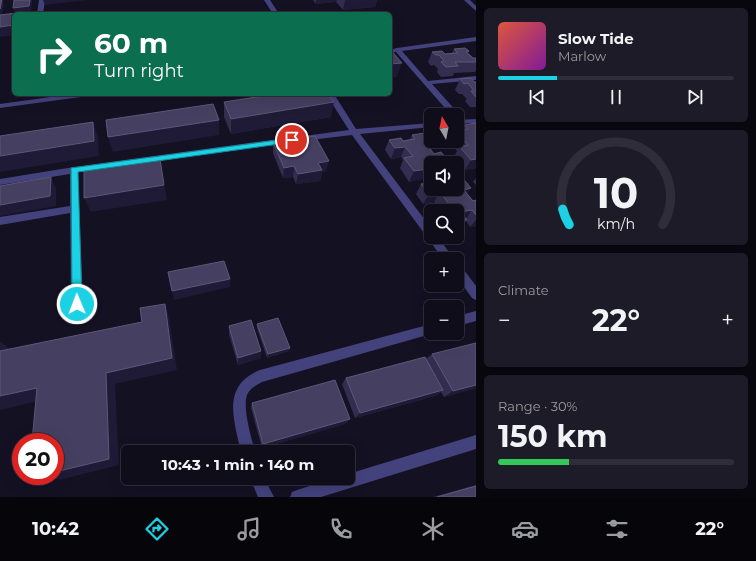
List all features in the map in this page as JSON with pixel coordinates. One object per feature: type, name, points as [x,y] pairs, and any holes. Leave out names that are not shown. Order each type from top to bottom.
[{"type":"lane","points":[[40,12],[42,0]]},
{"type":"lane","points":[[267,0],[275,12]]},
{"type":"lane","points":[[467,0],[476,9]]},
{"type":"lane","points":[[393,50],[476,39]]},
{"type":"lane","points":[[393,50],[448,108]]},
{"type":"lane","points":[[425,83],[476,78]]},
{"type":"lane","points":[[28,103],[29,96]]},
{"type":"lane","points":[[0,106],[75,96]]},
{"type":"lane","points":[[331,96],[354,132],[424,225]]},
{"type":"lane","points":[[464,120],[476,121]]},
{"type":"lane","points":[[0,182],[74,170],[354,132],[424,126]]},
{"type":"lane","points":[[74,170],[77,304]]},
{"type":"lane","points":[[0,221],[74,209]]},
{"type":"lane","points":[[464,279],[476,295]]},
{"type":"lane","points":[[464,319],[476,316]]},
{"type":"lane","points":[[247,445],[238,404],[241,394],[250,382],[260,376],[424,331]]},
{"type":"lane","points":[[297,497],[476,442]]},
{"type":"lane","points":[[260,485],[267,497]]},
{"type":"building","points":[[14,0],[30,0],[29,6],[13,8]]},
{"type":"building","points":[[12,14],[12,25],[0,27],[0,15]]},
{"type":"building","points":[[465,48],[469,51],[466,52],[473,58],[476,58],[476,62],[455,62],[458,66],[446,67],[441,62],[444,61],[439,55],[432,52],[442,51],[445,54],[458,53],[454,49]]},
{"type":"building","points":[[392,51],[402,63],[392,64]]},
{"type":"building","points":[[471,78],[474,82],[476,82],[476,97],[471,91],[474,91],[468,83],[464,84],[460,79]]},
{"type":"building","points":[[263,96],[330,96],[334,102],[231,119],[224,102]]},
{"type":"building","points":[[213,104],[219,120],[108,137],[106,120]]},
{"type":"building","points":[[93,122],[94,141],[0,156],[0,136]]},
{"type":"building","points":[[476,123],[476,159],[471,160],[461,148],[464,148],[464,146],[468,145],[464,140],[464,129],[468,129],[465,125]]},
{"type":"building","points":[[424,133],[424,148],[429,148],[434,154],[441,152],[444,156],[424,156],[424,170],[414,171],[404,158],[413,156],[405,147],[395,148],[389,140],[401,138],[403,141],[415,139],[412,135]]},
{"type":"building","points":[[315,136],[329,161],[318,163],[322,170],[298,174],[294,166],[284,168],[273,142]]},
{"type":"building","points":[[160,159],[164,185],[84,198],[84,170]]},
{"type":"building","points":[[51,177],[50,196],[0,205],[0,186]]},
{"type":"building","points":[[464,180],[471,188],[464,190]]},
{"type":"building","points":[[464,190],[473,201],[476,200],[476,215],[472,210],[464,211],[464,204],[449,204],[443,196],[464,196]]},
{"type":"building","points":[[224,261],[230,279],[172,291],[168,272]]},
{"type":"building","points":[[165,304],[172,358],[106,373],[109,459],[64,470],[64,433],[33,433],[37,388],[0,396],[0,351],[142,322],[140,308]]},
{"type":"building","points":[[278,318],[290,348],[268,354],[257,324]]},
{"type":"building","points":[[251,320],[261,351],[238,358],[229,326]]},
{"type":"building","points":[[476,343],[476,385],[453,391],[432,354]]},
{"type":"building","points":[[425,357],[443,390],[360,413],[346,378]]},
{"type":"building","points":[[335,380],[350,419],[263,444],[252,403]]},
{"type":"building","points":[[476,486],[476,497],[437,497]]},
{"type":"route","points":[[77,304],[74,170],[292,140]]}]
